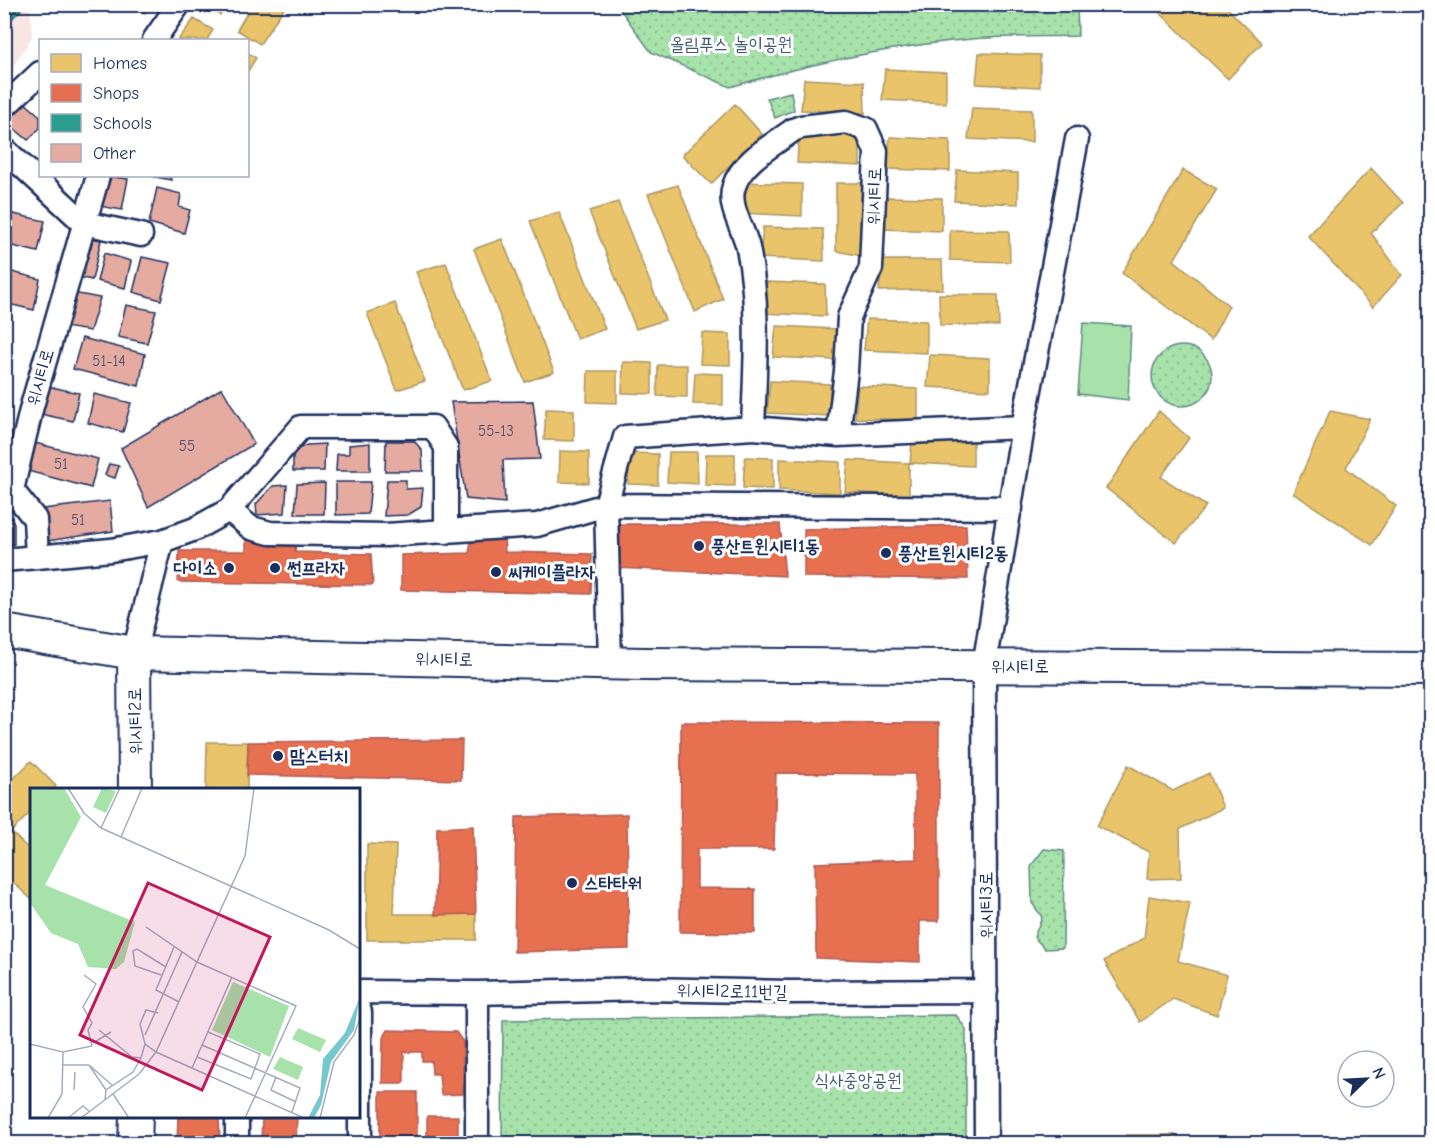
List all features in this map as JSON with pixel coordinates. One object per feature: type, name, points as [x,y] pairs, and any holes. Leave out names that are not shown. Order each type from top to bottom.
[{"type":"main road","name":"위시티로","points":[[4,631],[134,653],[610,663],[1431,669]]},
{"type":"main road","name":"위시티2로","points":[[134,653],[135,788]]},
{"type":"main road","points":[[135,1143],[136,1118]]},
{"type":"street","points":[[155,39],[179,4]]},
{"type":"street","points":[[4,106],[39,74]]},
{"type":"street","name":"위시티로","points":[[753,428],[756,339],[753,290],[748,247],[734,208],[732,188],[742,168],[793,130],[846,122],[867,129],[876,151],[871,268],[849,317],[846,371],[838,435]]},
{"type":"street","name":"위시티3로","points":[[986,1143],[984,666],[1023,427],[1077,140]]},
{"type":"street","points":[[4,149],[84,223],[141,235]]},
{"type":"street","name":"위시티로","points":[[37,557],[35,519],[12,490],[32,406],[98,177]]},
{"type":"street","points":[[4,560],[111,550],[162,540],[195,529],[229,510],[301,427],[433,428],[446,447],[446,532]]},
{"type":"street","points":[[610,663],[606,505],[626,437],[753,428],[838,435],[1023,427]]},
{"type":"street","points":[[229,510],[251,528],[270,533],[386,535],[537,525],[606,505],[1011,508]]},
{"type":"street","points":[[134,653],[162,540]]},
{"type":"street","name":"위시티2로11번길","points":[[360,992],[477,993],[644,988],[790,992],[986,991]]},
{"type":"street","points":[[477,993],[477,1143]]},
{"type":"street","points":[[237,1118],[237,1143]]},
{"type":"street","points":[[360,1118],[360,1143]]},
{"type":"shaded area","points":[[5,5],[30,5],[32,37],[5,79]]},
{"type":"green space","name":"올림푸스 놀이공원","points":[[617,5],[1077,5],[1078,36],[985,38],[911,46],[820,64],[730,87],[651,52]]},
{"type":"green space","points":[[791,92],[794,110],[775,118],[767,98]]},
{"type":"green space","points":[[1083,323],[1131,326],[1128,400],[1078,394]]},
{"type":"green space","points":[[1182,346],[1199,351],[1207,359],[1212,376],[1207,393],[1199,401],[1182,406],[1165,401],[1157,393],[1152,376],[1157,359],[1165,351]]},
{"type":"green space","points":[[1044,849],[1064,851],[1063,948],[1045,949],[1034,937],[1042,917],[1032,903],[1031,866]]},
{"type":"green space","name":"식사중앙공원","points":[[956,1015],[966,1029],[966,1143],[502,1143],[503,1020]]},
{"type":"building: Homes","points":[[126,4],[150,4],[145,13]]},
{"type":"building: Homes","points":[[202,4],[227,4],[220,15]]},
{"type":"building: Homes","points":[[252,4],[286,5],[260,44],[237,30]]},
{"type":"building: Homes","points":[[1151,4],[1223,4],[1262,43],[1228,79]]},
{"type":"building: Homes","points":[[194,19],[213,30],[208,39],[179,39]]},
{"type":"building: Homes","points":[[979,53],[1040,55],[1040,87],[976,84]]},
{"type":"building: Homes","points":[[249,54],[256,58],[249,69]]},
{"type":"building: Homes","points":[[885,69],[946,72],[946,103],[882,100]]},
{"type":"building: Homes","points":[[804,79],[864,82],[865,113],[801,110]]},
{"type":"building: Homes","points":[[735,104],[762,134],[711,184],[682,155]]},
{"type":"building: Homes","points":[[972,108],[1032,110],[1032,142],[968,139]]},
{"type":"building: Homes","points":[[799,131],[860,134],[860,166],[797,163]]},
{"type":"building: Homes","points":[[890,137],[950,140],[950,171],[886,169]]},
{"type":"building: Homes","points":[[1371,168],[1403,203],[1371,233],[1402,275],[1373,307],[1308,236]]},
{"type":"building: Homes","points":[[957,170],[1018,173],[1018,204],[954,201]]},
{"type":"building: Homes","points":[[1183,170],[1217,189],[1174,260],[1229,306],[1211,340],[1122,273]]},
{"type":"building: Homes","points":[[742,182],[802,184],[802,216],[739,213]]},
{"type":"building: Homes","points":[[836,183],[864,183],[862,256],[836,251]]},
{"type":"building: Homes","points":[[678,185],[723,299],[695,312],[648,194]]},
{"type":"building: Homes","points":[[884,197],[942,198],[942,231],[881,229]]},
{"type":"building: Homes","points":[[618,202],[665,320],[636,329],[589,211]]},
{"type":"building: Homes","points":[[559,212],[605,329],[577,339],[530,221]]},
{"type":"building: Homes","points":[[763,227],[823,229],[824,261],[760,258]]},
{"type":"building: Homes","points":[[950,230],[1009,231],[1010,262],[950,260]]},
{"type":"building: Homes","points":[[502,239],[554,372],[525,382],[474,249]]},
{"type":"building: Homes","points":[[882,260],[942,260],[943,289],[879,291]]},
{"type":"building: Homes","points":[[446,263],[492,381],[463,390],[416,272]]},
{"type":"building: Homes","points":[[765,282],[825,284],[826,316],[762,313]]},
{"type":"building: Homes","points":[[939,294],[998,295],[999,326],[940,325]]},
{"type":"building: Homes","points":[[395,303],[425,381],[397,390],[367,313]]},
{"type":"building: Homes","points":[[867,319],[927,321],[927,353],[864,350]]},
{"type":"building: Homes","points":[[776,326],[837,329],[837,360],[773,357]]},
{"type":"building: Homes","points":[[702,333],[730,334],[730,365],[700,364]]},
{"type":"building: Homes","points":[[930,355],[990,358],[990,390],[927,387]]},
{"type":"building: Homes","points":[[623,362],[652,363],[652,394],[622,393]]},
{"type":"building: Homes","points":[[658,365],[687,365],[687,397],[657,396]]},
{"type":"building: Homes","points":[[588,371],[617,371],[617,403],[587,402]]},
{"type":"building: Homes","points":[[695,373],[723,374],[723,405],[693,404]]},
{"type":"building: Homes","points":[[770,381],[830,384],[830,416],[767,413]]},
{"type":"building: Homes","points":[[858,386],[918,389],[918,420],[855,418]]},
{"type":"building: Homes","points":[[546,409],[574,410],[574,441],[544,440]]},
{"type":"building: Homes","points":[[1159,411],[1189,438],[1161,477],[1206,506],[1176,543],[1106,488]]},
{"type":"building: Homes","points":[[1330,411],[1370,419],[1346,468],[1396,506],[1372,545],[1293,493]]},
{"type":"building: Homes","points":[[913,432],[973,435],[973,466],[910,463]]},
{"type":"building: Homes","points":[[560,451],[589,452],[589,483],[559,482]]},
{"type":"building: Homes","points":[[669,452],[697,452],[698,484],[667,482]]},
{"type":"building: Homes","points":[[630,453],[658,454],[658,485],[628,484]]},
{"type":"building: Homes","points":[[706,454],[735,454],[735,486],[705,485]]},
{"type":"building: Homes","points":[[745,457],[773,458],[773,489],[743,488]]},
{"type":"building: Homes","points":[[779,459],[840,462],[840,493],[779,490]]},
{"type":"building: Homes","points":[[848,460],[909,463],[909,495],[845,492]]},
{"type":"building: Homes","points":[[690,731],[763,733],[766,839],[692,839]]},
{"type":"building: Homes","points":[[207,742],[248,742],[247,788],[206,788]]},
{"type":"building: Homes","points":[[31,761],[56,786],[54,788],[30,788],[30,813],[11,832],[30,850],[30,898],[4,874],[4,788]]},
{"type":"building: Homes","points":[[1128,765],[1173,791],[1209,773],[1223,808],[1180,829],[1181,878],[1147,879],[1149,852],[1097,826]]},
{"type":"building: Homes","points":[[367,844],[396,845],[394,914],[476,914],[476,940],[367,940]]},
{"type":"building: Homes","points":[[909,873],[910,951],[825,951],[827,875]]},
{"type":"building: Homes","points":[[1149,896],[1190,903],[1178,961],[1227,975],[1217,1015],[1173,999],[1140,1022],[1104,961],[1144,938]]},
{"type":"building: Homes","points":[[1126,1135],[1175,1135],[1175,1144],[1126,1144]]},
{"type":"building: Shops","name":"풍산트윈시티1동","points":[[615,524],[780,524],[785,576],[616,568]]},
{"type":"building: Shops","name":"풍산트윈시티2동","points":[[966,525],[968,579],[804,577],[804,529]]},
{"type":"building: Shops","name":"씨케이플라자","points":[[472,535],[504,537],[505,552],[592,554],[591,594],[401,590],[401,555],[469,553]]},
{"type":"building: Shops","name":"썬프라자","points":[[246,540],[296,541],[295,552],[371,554],[373,585],[178,582],[179,551],[246,551]]},
{"type":"building: Shops","points":[[681,722],[939,723],[939,921],[920,921],[920,962],[816,958],[815,863],[916,859],[915,774],[776,773],[774,849],[697,849],[697,888],[755,889],[755,933],[680,932]]},
{"type":"building: Shops","points":[[462,740],[461,780],[247,775],[248,742]]},
{"type":"building: Shops","name":"스타타워","points":[[627,814],[629,949],[514,952],[516,817]]},
{"type":"building: Shops","points":[[473,826],[476,914],[435,915],[437,828]]},
{"type":"building: Shops","points":[[388,1030],[456,1032],[463,1042],[463,1094],[441,1095],[439,1074],[432,1074],[431,1061],[422,1061],[422,1052],[404,1052],[404,1083],[382,1083],[383,1039]]},
{"type":"building: Shops","points":[[380,1092],[417,1092],[417,1144],[380,1144]]},
{"type":"building: Shops","points":[[427,1116],[458,1116],[458,1144],[427,1144]]},
{"type":"building: Shops","points":[[178,1118],[219,1118],[220,1144],[177,1144]]},
{"type":"building: Shops","points":[[262,1118],[297,1118],[296,1144],[261,1144]]},
{"type":"building: Schools","points":[[4,4],[16,4],[21,10],[4,26]]},
{"type":"building: Other","points":[[24,102],[39,115],[39,129],[28,140],[5,121]]},
{"type":"building: Other","points":[[106,177],[128,179],[122,210],[99,206]]},
{"type":"building: Other","points":[[157,188],[181,194],[179,207],[190,210],[184,233],[149,223]]},
{"type":"building: Other","points":[[9,213],[45,221],[38,252],[4,244]]},
{"type":"building: Other","points":[[85,237],[101,240],[92,280],[73,276]]},
{"type":"building: Other","points":[[104,253],[131,261],[125,288],[97,281]]},
{"type":"building: Other","points":[[142,257],[171,263],[161,300],[133,292]]},
{"type":"building: Other","points":[[4,270],[40,279],[34,310],[4,303]]},
{"type":"building: Other","points":[[73,293],[100,298],[90,331],[64,327]]},
{"type":"building: Other","points":[[126,305],[156,311],[147,343],[118,337]]},
{"type":"building: Other","points":[[82,338],[145,354],[139,386],[73,369]]},
{"type":"building: Other","points":[[47,386],[79,393],[73,421],[40,414]]},
{"type":"building: Other","points":[[222,388],[254,444],[148,507],[121,448]]},
{"type":"building: Other","points":[[94,394],[131,403],[123,432],[88,423]]},
{"type":"building: Other","points":[[533,401],[540,459],[503,460],[505,503],[466,499],[451,402]]},
{"type":"building: Other","points":[[386,441],[414,441],[422,450],[423,471],[385,471]]},
{"type":"building: Other","points":[[31,442],[98,459],[91,488],[24,470]]},
{"type":"building: Other","points":[[370,443],[370,471],[336,471],[337,454],[349,454],[349,445]]},
{"type":"building: Other","points":[[325,444],[324,471],[293,471],[293,451],[307,445]]},
{"type":"building: Other","points":[[109,464],[119,466],[115,478],[105,475]]},
{"type":"building: Other","points":[[387,480],[406,480],[406,489],[423,488],[421,507],[408,515],[384,516]]},
{"type":"building: Other","points":[[336,482],[371,482],[368,514],[336,515]]},
{"type":"building: Other","points":[[325,483],[324,514],[295,514],[297,484]]},
{"type":"building: Other","points":[[287,485],[285,513],[257,515],[256,504],[273,486]]},
{"type":"building: Other","points":[[110,501],[113,531],[47,541],[43,509]]},
{"type":"building: Other","points":[[4,508],[14,523],[14,544],[4,544]]},
{"type":"place","name":"풍산트윈시티1동","points":[[699,546]]},
{"type":"place","name":"풍산트윈시티2동","points":[[886,553]]},
{"type":"place","name":"다이소","points":[[229,568]]},
{"type":"place","name":"썬프라자","points":[[275,568]]},
{"type":"place","name":"씨케이플라자","points":[[496,572]]},
{"type":"place","name":"맘스터치","points":[[278,756]]},
{"type":"place","name":"스타타워","points":[[572,883]]}]
